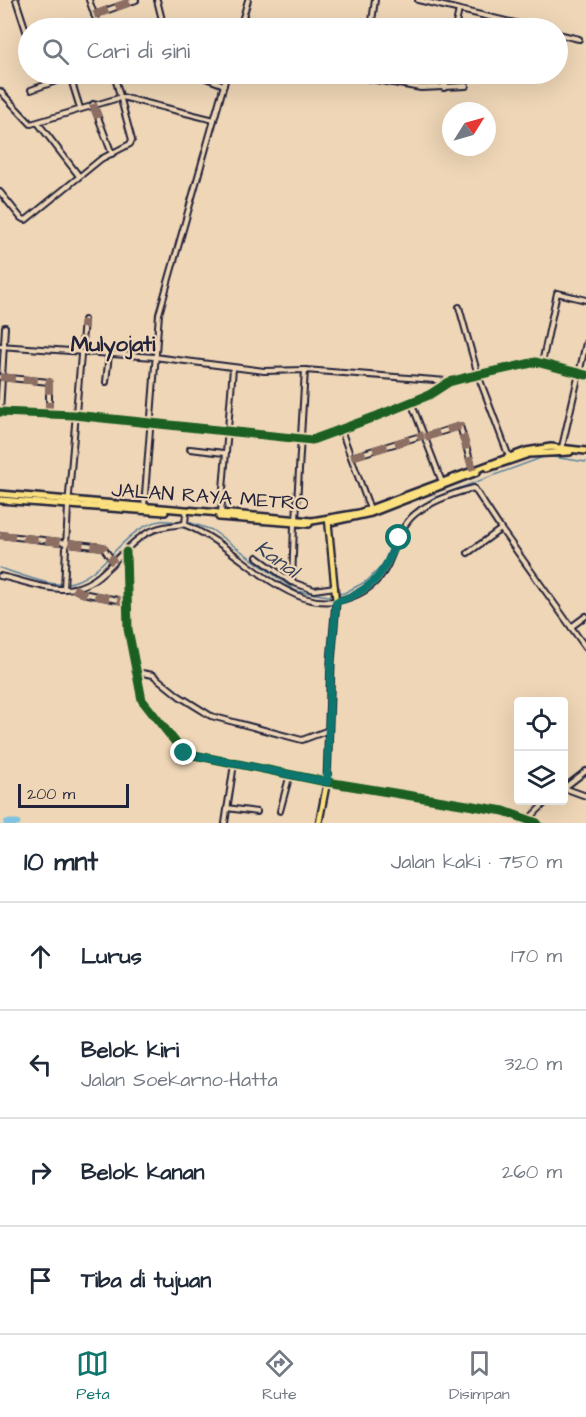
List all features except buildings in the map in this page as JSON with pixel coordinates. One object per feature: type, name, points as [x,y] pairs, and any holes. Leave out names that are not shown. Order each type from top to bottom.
[{"type":"highway","name":"JALAN RAYA METRO","points":[[328,521],[370,509],[539,448],[562,447],[586,452]]},
{"type":"highway","points":[[0,500],[68,503],[295,523],[328,521],[371,513],[529,454],[552,451],[586,452]]},
{"type":"highway","points":[[0,494],[68,503]]},
{"type":"highway","name":"JALAN RAYA METRO","points":[[144,509],[221,514],[295,523]]},
{"type":"main road","points":[[319,823],[327,782],[336,600],[328,521]]},
{"type":"street","points":[[16,0],[22,18]]},
{"type":"street","points":[[89,0],[95,18]]},
{"type":"street","points":[[94,15],[136,0]]},
{"type":"street","points":[[157,0],[162,18]]},
{"type":"street","points":[[243,18],[248,0]]},
{"type":"street","points":[[372,18],[375,0]]},
{"type":"street","points":[[418,0],[495,18]]},
{"type":"street","points":[[457,18],[459,9]]},
{"type":"street","points":[[568,36],[579,39]]},
{"type":"street","points":[[31,90],[48,84]]},
{"type":"street","points":[[72,84],[80,108]]},
{"type":"street","points":[[0,192],[23,220],[26,220],[101,159],[128,146],[132,140],[118,84]]},
{"type":"street","points":[[403,84],[421,88],[465,87]]},
{"type":"street","points":[[444,88],[445,84]]},
{"type":"street","points":[[144,509],[154,357],[165,287],[224,85]]},
{"type":"street","points":[[0,91],[27,123],[38,123],[80,108],[122,97],[214,120]]},
{"type":"street","points":[[93,104],[112,154]]},
{"type":"street","points":[[38,123],[81,175]]},
{"type":"street","points":[[542,363],[557,293],[586,300]]},
{"type":"street","points":[[459,307],[478,375],[509,457]]},
{"type":"street","points":[[64,585],[74,416],[84,320]]},
{"type":"street","points":[[5,327],[1,346],[0,412],[74,416],[299,439],[315,440],[411,402],[449,382],[478,375],[542,363],[586,375]]},
{"type":"street","points":[[562,447],[586,343]]},
{"type":"street","points":[[1,346],[154,357],[233,368],[305,370],[449,382]]},
{"type":"street","points":[[106,382],[109,354]]},
{"type":"street","points":[[221,514],[224,453],[233,368]]},
{"type":"street","points":[[292,582],[305,370]]},
{"type":"street","points":[[1,377],[49,382],[49,414]]},
{"type":"street","points":[[411,402],[442,482]]},
{"type":"street","points":[[351,457],[460,426],[473,470]]},
{"type":"street","points":[[342,430],[370,509]]},
{"type":"street","points":[[189,448],[224,453]]},
{"type":"street","points":[[73,588],[94,580],[126,552],[138,538],[168,524],[184,523],[211,537],[295,594],[312,600],[336,600],[357,595],[375,581],[386,568],[402,532],[413,515],[430,504],[474,488],[586,648]]},
{"type":"street","points":[[184,523],[186,514]]},
{"type":"street","points":[[468,553],[501,529]]},
{"type":"street","points":[[0,535],[104,548],[113,562]]},
{"type":"street","points":[[126,552],[129,635],[144,702],[163,723],[182,752],[327,782],[456,802],[533,822],[545,805]]},
{"type":"street","points":[[257,557],[292,582],[315,590],[335,589]]},
{"type":"street","points":[[0,576],[64,585],[82,593],[123,601],[128,605]]},
{"type":"street","points":[[571,627],[586,616]]},
{"type":"street","points":[[136,672],[153,675],[179,696],[211,716],[302,740],[329,730]]},
{"type":"street","points":[[225,823],[234,764]]},
{"type":"street","points":[[568,785],[586,771]]},
{"type":"street","points":[[279,811],[290,774]]},
{"type":"street","points":[[568,789],[586,796]]},
{"type":"street","points":[[227,807],[257,812]]},
{"type":"waterway","name":"Kanal","points":[[188,522],[212,530],[296,591],[329,596],[344,593],[367,581],[384,564],[393,537],[411,513],[433,498],[546,456],[586,462]]},
{"type":"waterway","name":"Kanal","points":[[0,568],[43,582],[67,584],[82,579],[95,570],[131,535],[145,526],[160,521],[183,522]]},
{"type":"waterway","points":[[7,823],[17,823]]},
{"type":"marked path","points":[[94,15],[136,0]]},
{"type":"marked path","points":[[93,104],[101,126]]},
{"type":"marked path","points":[[81,351],[84,320]]},
{"type":"marked path","points":[[0,377],[49,382],[49,414]]},
{"type":"marked path","points":[[425,437],[460,426],[473,470]]},
{"type":"marked path","points":[[351,457],[424,435]]},
{"type":"marked path","points":[[0,535],[103,547],[114,563]]},
{"type":"marked path","points":[[73,588],[82,593],[123,601],[128,605]]},
{"type":"cycle path","points":[[0,412],[74,415],[312,440],[429,395],[449,382],[464,378],[536,362],[586,375]]},
{"type":"cycle path","points":[[126,552],[128,629],[142,700],[184,753],[327,782],[504,811],[537,823]]},
{"type":"district","name":"Mulyojati","points":[[113,344]]},
{"type":"route","points":[[184,753],[327,782],[331,662],[336,602],[357,595],[375,581],[386,568],[399,538]]}]
